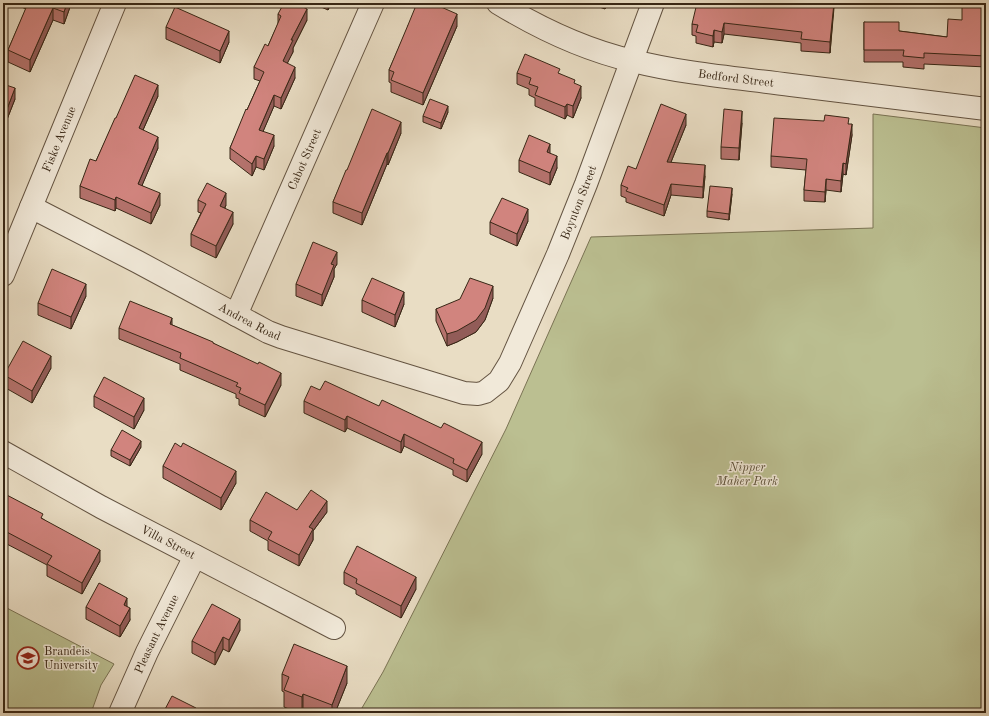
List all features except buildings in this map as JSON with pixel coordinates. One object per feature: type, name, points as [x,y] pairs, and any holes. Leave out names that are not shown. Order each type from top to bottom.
[{"type":"street","name":"Fiske Avenue","points":[[3,275],[115,3]]},
{"type":"street","name":"Cabot Street","points":[[236,315],[373,3]]},
{"type":"street","name":"Bedford Street","points":[[498,3],[523,18],[560,36],[632,61],[692,73],[986,108]]},
{"type":"street","name":"Boynton Street","points":[[485,392],[505,374],[526,328],[584,191],[653,3]]},
{"type":"street","name":"Andrea Road","points":[[31,207],[138,262],[268,332],[296,342],[464,393],[478,394],[485,392]]},
{"type":"street","name":"Villa Street","points":[[3,452],[101,507],[334,628]]},
{"type":"street","name":"Pleasant Avenue","points":[[120,713],[147,652],[195,556]]},
{"type":"green space","name":"Nipper Maher Park","points":[[873,114],[986,128],[986,713],[359,713],[383,672],[506,429],[591,237],[873,228]]},
{"type":"green space","name":"Brandeis University","points":[[3,606],[114,664],[101,685],[91,713],[3,713]]},
{"type":"place","name":"Brandeis University","points":[[28,658]]}]
